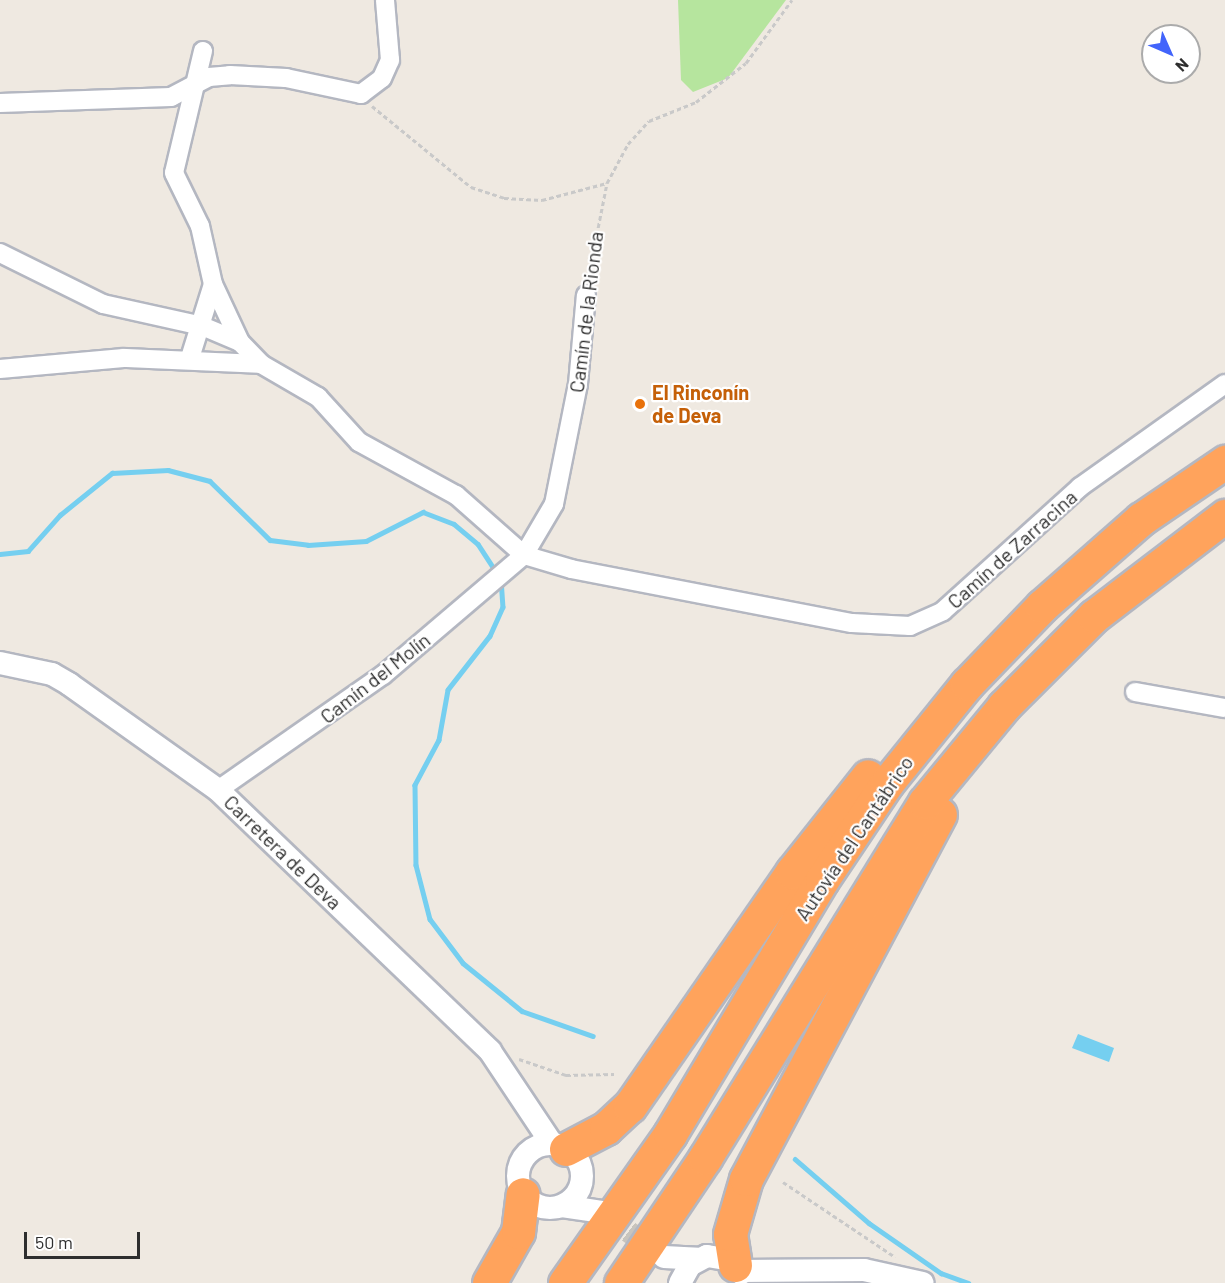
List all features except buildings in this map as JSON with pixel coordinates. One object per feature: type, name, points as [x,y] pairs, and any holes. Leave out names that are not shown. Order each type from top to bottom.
[{"type":"highway","name":"Autovía del Cantábrico","points":[[564,1283],[670,1134],[822,880],[887,783],[967,684],[1042,606],[1141,519],[1225,462]]},
{"type":"highway","name":"Autovía del Cantábrico","points":[[621,1283],[705,1158],[925,802],[1004,706],[1094,616],[1225,516]]},
{"type":"highway","points":[[739,1273],[730,1234],[746,1179],[941,814],[1014,716],[1104,626],[1225,533]]},
{"type":"highway","points":[[559,1146],[606,1128],[630,1106],[792,872],[871,773],[995,638],[1042,606]]},
{"type":"highway","points":[[489,1283],[518,1232],[523,1194]]},
{"type":"street","points":[[0,103],[156,99],[191,89],[209,76],[267,76],[352,95],[372,89],[390,60],[385,0]]},
{"type":"street","points":[[203,51],[191,89],[191,115],[176,148],[174,173],[200,226],[213,284],[240,342],[261,364],[318,397],[381,458],[467,502],[524,555]]},
{"type":"street","points":[[0,253],[103,304],[135,316],[202,326],[240,342]]},
{"type":"street","points":[[190,358],[202,326],[213,284]]},
{"type":"street","name":"Camín de la Rionda","points":[[524,555],[554,504],[578,384],[586,295]]},
{"type":"street","points":[[0,369],[190,358],[261,364]]},
{"type":"street","name":"Camín de Zarracina","points":[[524,555],[749,606],[852,623],[910,626],[958,600],[1080,487],[1225,384]]},
{"type":"street","name":"Camín del Molín","points":[[218,790],[346,703],[510,569],[524,555]]},
{"type":"street","name":"Carretera de Deva","points":[[0,663],[52,674],[218,790],[490,1051],[522,1100],[559,1146]]},
{"type":"street","points":[[1135,692],[1225,708]]},
{"type":"street","name":"Carretera de Deva","points":[[522,1100],[531,1137],[525,1155]]},
{"type":"street","points":[[559,1146],[578,1162],[581,1181],[602,1212],[562,1206],[538,1206],[523,1194],[518,1171],[525,1155],[559,1146]]},
{"type":"street","points":[[562,1206],[581,1181]]},
{"type":"street","points":[[680,1283],[698,1259],[717,1256],[739,1273],[776,1278],[864,1270],[923,1283]]},
{"type":"path","name":"Camín de la Rionda","points":[[586,295],[607,183],[638,131],[728,78],[792,0]]},
{"type":"path","points":[[352,95],[399,123],[482,191],[504,198],[542,200],[607,183]]},
{"type":"path","points":[[783,1182],[903,1263]]},
{"type":"green space","points":[[678,0],[786,0],[728,78],[693,92],[681,80]]},
{"type":"water","points":[[1078,1034],[1114,1048],[1109,1062],[1072,1048]]},
{"type":"waterway","points":[[0,554],[28,551],[60,515],[112,473],[168,470],[210,481],[270,540],[308,545],[366,541],[423,512],[454,524],[478,544],[496,572]]},
{"type":"waterway","points":[[501,579],[503,607],[490,636],[448,690],[439,740],[415,785],[416,865],[430,919],[463,963],[522,1011],[593,1036]]},
{"type":"waterway","points":[[795,1159],[869,1223],[941,1273],[968,1283]]},
{"type":"tunnel","points":[[602,1212],[656,1252]]},
{"type":"place","name":"El Rinconín de Deva","points":[[640,404]]}]
